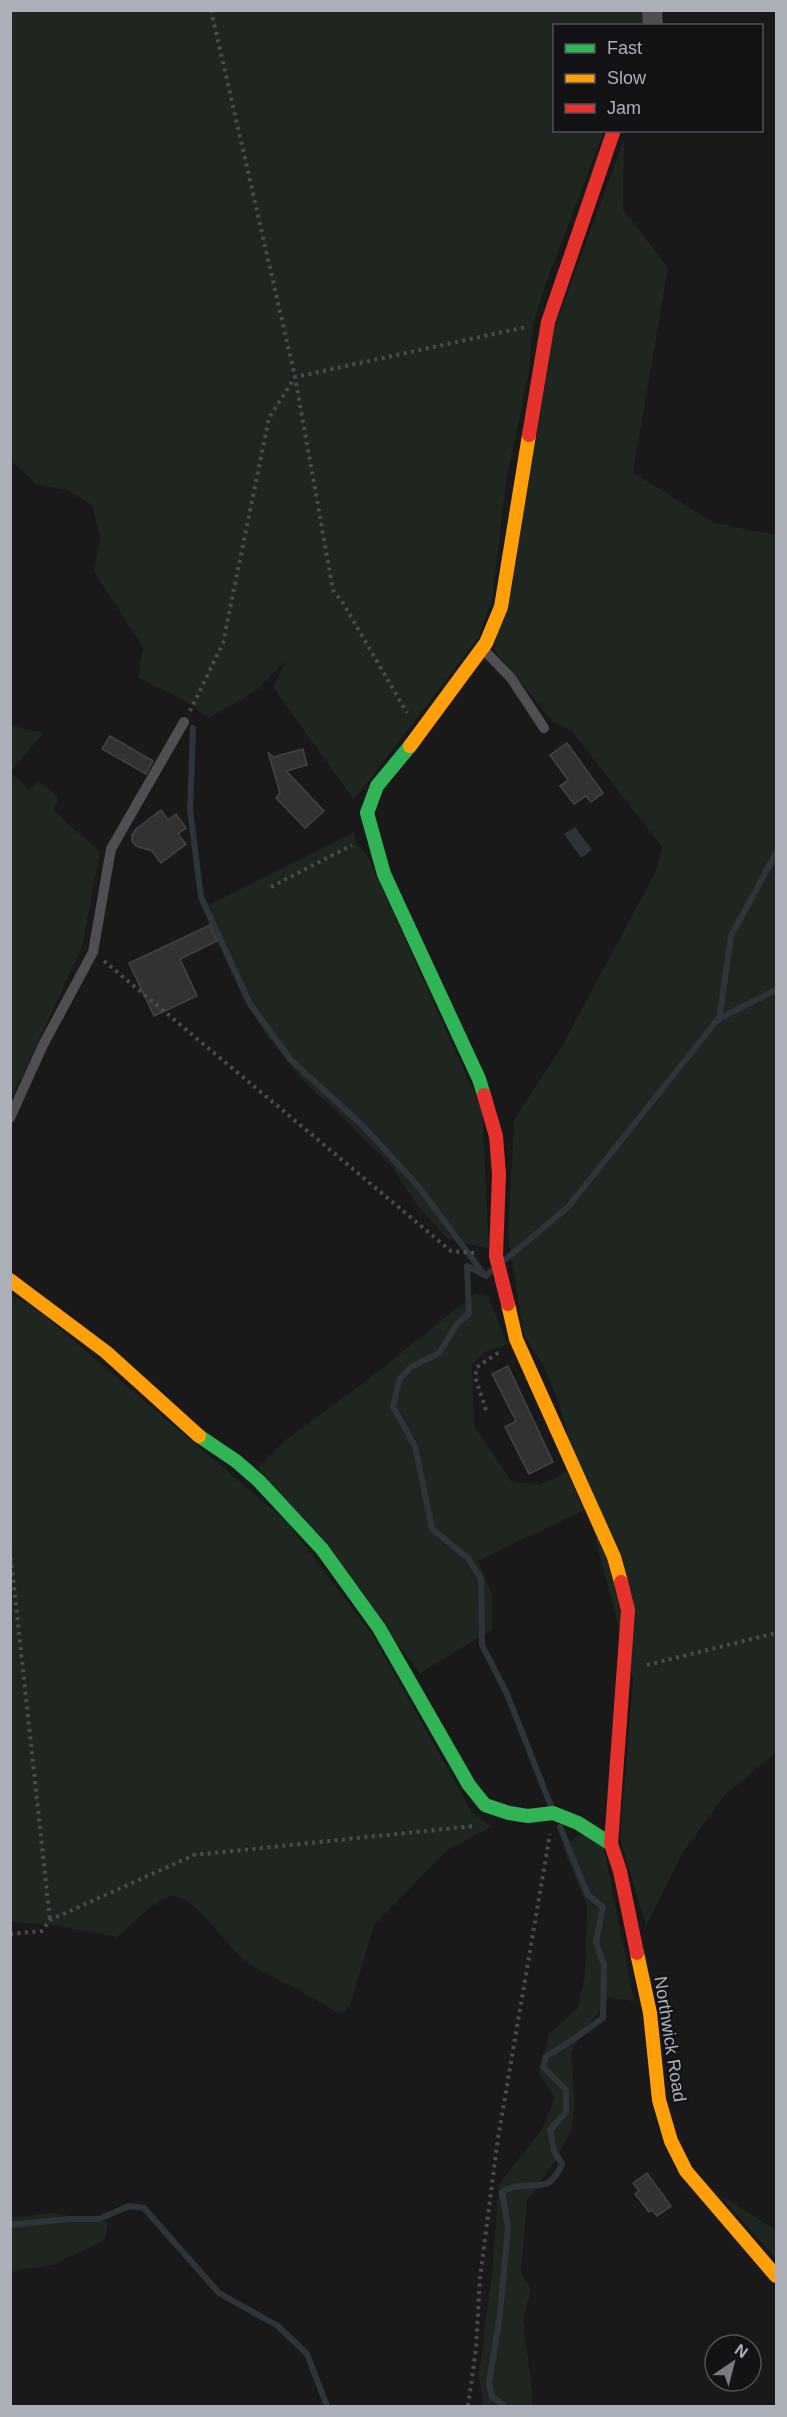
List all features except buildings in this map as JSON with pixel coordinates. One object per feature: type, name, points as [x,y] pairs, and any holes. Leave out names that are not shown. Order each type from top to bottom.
[{"type":"street","points":[[10,1280],[106,1352],[206,1442],[251,1475],[322,1549],[379,1628],[469,1785],[485,1805],[509,1813],[528,1815],[553,1813],[578,1823],[611,1844],[628,1610],[614,1557],[516,1339],[496,1256],[499,1174],[496,1136],[479,1079],[384,874],[367,813],[377,786],[419,735],[482,648],[501,607],[548,322],[613,132]]},
{"type":"street","name":"Northwick Road","points":[[611,1844],[620,1871],[650,2013],[659,2100],[671,2142],[686,2171],[777,2276]]},
{"type":"lane","points":[[482,648],[511,678],[544,728]]},
{"type":"lane","points":[[10,1118],[43,1045],[93,952],[111,849],[184,722]]},
{"type":"path","points":[[211,10],[295,377],[333,590],[343,603],[419,735]]},
{"type":"path","points":[[184,722],[223,643],[269,418],[295,377],[548,322]]},
{"type":"path","points":[[271,887],[372,836]]},
{"type":"path","points":[[93,952],[451,1251],[496,1256]]},
{"type":"path","points":[[486,1410],[476,1377],[477,1367],[516,1339]]},
{"type":"path","points":[[10,1550],[50,1920]]},
{"type":"path","points":[[623,1671],[777,1633]]},
{"type":"path","points":[[10,1934],[42,1931],[50,1920],[194,1855],[479,1826],[485,1805]]},
{"type":"path","points":[[468,2406],[476,2349],[480,2278],[498,2138],[553,1813]]},
{"type":"shaded area","points":[[10,11],[644,11],[645,24],[553,24],[553,132],[604,132],[546,283],[533,325],[528,377],[506,481],[492,600],[478,638],[354,800],[273,687],[286,660],[257,690],[209,718],[185,701],[138,678],[143,647],[94,572],[100,537],[92,505],[67,490],[37,485],[11,460]]},
{"type":"shaded area","points":[[624,140],[623,209],[668,268],[633,473],[715,523],[776,535],[776,1752],[725,1795],[683,1852],[646,1926],[620,1839],[633,1680],[559,1402],[542,1363],[524,1335],[508,1237],[514,1120],[562,1046],[656,871],[662,847],[572,731],[553,722],[494,650],[552,334]]},
{"type":"shaded area","points":[[10,725],[43,733],[11,771]]},
{"type":"shaded area","points":[[11,773],[29,790],[38,781],[58,797],[54,811],[100,852],[82,947],[11,1100]]},
{"type":"shaded area","points":[[575,827],[592,850],[581,858],[564,834]]},
{"type":"shaded area","points":[[354,832],[356,843],[368,857],[482,1110],[489,1249],[448,1239],[416,1204],[393,1168],[304,1082],[265,1033],[242,995],[203,911],[205,907]]},
{"type":"shaded area","points":[[476,1293],[488,1295],[507,1344],[485,1352],[472,1365],[474,1426],[511,1481],[539,1485],[567,1472],[584,1510],[478,1561],[492,1594],[492,1630],[420,1673],[258,1467],[287,1439],[370,1378]]},
{"type":"shaded area","points":[[10,1294],[40,1312],[287,1522],[373,1636],[472,1812],[491,1827],[447,1850],[374,1925],[350,2005],[346,2011],[338,2013],[251,1965],[197,1909],[180,1897],[172,1896],[159,1901],[117,1937],[53,1925],[11,1922]]},
{"type":"shaded area","points":[[583,1834],[604,1848],[634,2001],[608,1998],[571,2051],[575,2101],[572,2127],[556,2160],[527,2200],[521,2272],[531,2289],[523,2319],[532,2406],[483,2406],[479,2374],[492,2273],[499,2184],[541,2131],[555,2098],[539,2073],[549,2034],[578,2008],[585,1975],[587,1906],[562,1845]]},
{"type":"shaded area","points":[[718,2194],[776,2230],[776,2258]]},
{"type":"shaded area","points":[[50,2213],[108,2222],[105,2240],[55,2264],[11,2272],[11,2218]]},
{"type":"waterway","points":[[193,728],[190,809],[201,897],[250,1004],[291,1060],[364,1127],[418,1186],[483,1273]]},
{"type":"waterway","points":[[719,1020],[731,936],[776,853]]},
{"type":"waterway","points":[[506,1259],[568,1207],[718,1019],[776,990]]},
{"type":"waterway","points":[[491,1271],[486,1276],[467,1266],[469,1314],[457,1324],[439,1353],[411,1367],[399,1380],[393,1407],[415,1446],[432,1529],[468,1558],[481,1579],[482,1645],[507,1694],[551,1806]]},
{"type":"waterway","points":[[505,2406],[492,2397],[489,2383],[500,2315],[508,2227],[502,2192],[521,2186],[544,2184],[556,2175],[562,2164],[554,2151],[550,2130],[566,2112],[566,2090],[543,2067],[546,2056],[603,2018],[604,1965],[596,1942],[603,1907],[588,1895],[560,1827]]},
{"type":"waterway","points":[[10,2225],[69,2219],[99,2219],[129,2206],[144,2208],[219,2293],[278,2326],[307,2354],[327,2406]]},
{"type":"traffic: fast","points":[[410,746],[377,786],[367,813],[384,874],[479,1079],[484,1095]]},
{"type":"traffic: fast","points":[[199,1436],[236,1461],[259,1481],[322,1549],[379,1628],[469,1785],[485,1805],[509,1813],[528,1816],[553,1813],[578,1823],[611,1844]]},
{"type":"traffic: slow","points":[[410,746],[486,643],[501,607],[529,435]]},
{"type":"traffic: slow","points":[[10,1280],[106,1352],[199,1436]]},
{"type":"traffic: slow","points":[[508,1304],[516,1339],[614,1557],[621,1582]]},
{"type":"traffic: slow","points":[[637,1953],[650,2013],[659,2100],[671,2141],[686,2171],[776,2276]]},
{"type":"traffic: jam","points":[[529,435],[548,322],[613,132]]},
{"type":"traffic: jam","points":[[484,1095],[496,1136],[499,1174],[496,1256],[508,1304]]},
{"type":"traffic: jam","points":[[621,1582],[628,1610],[611,1844],[620,1871],[637,1953]]}]
